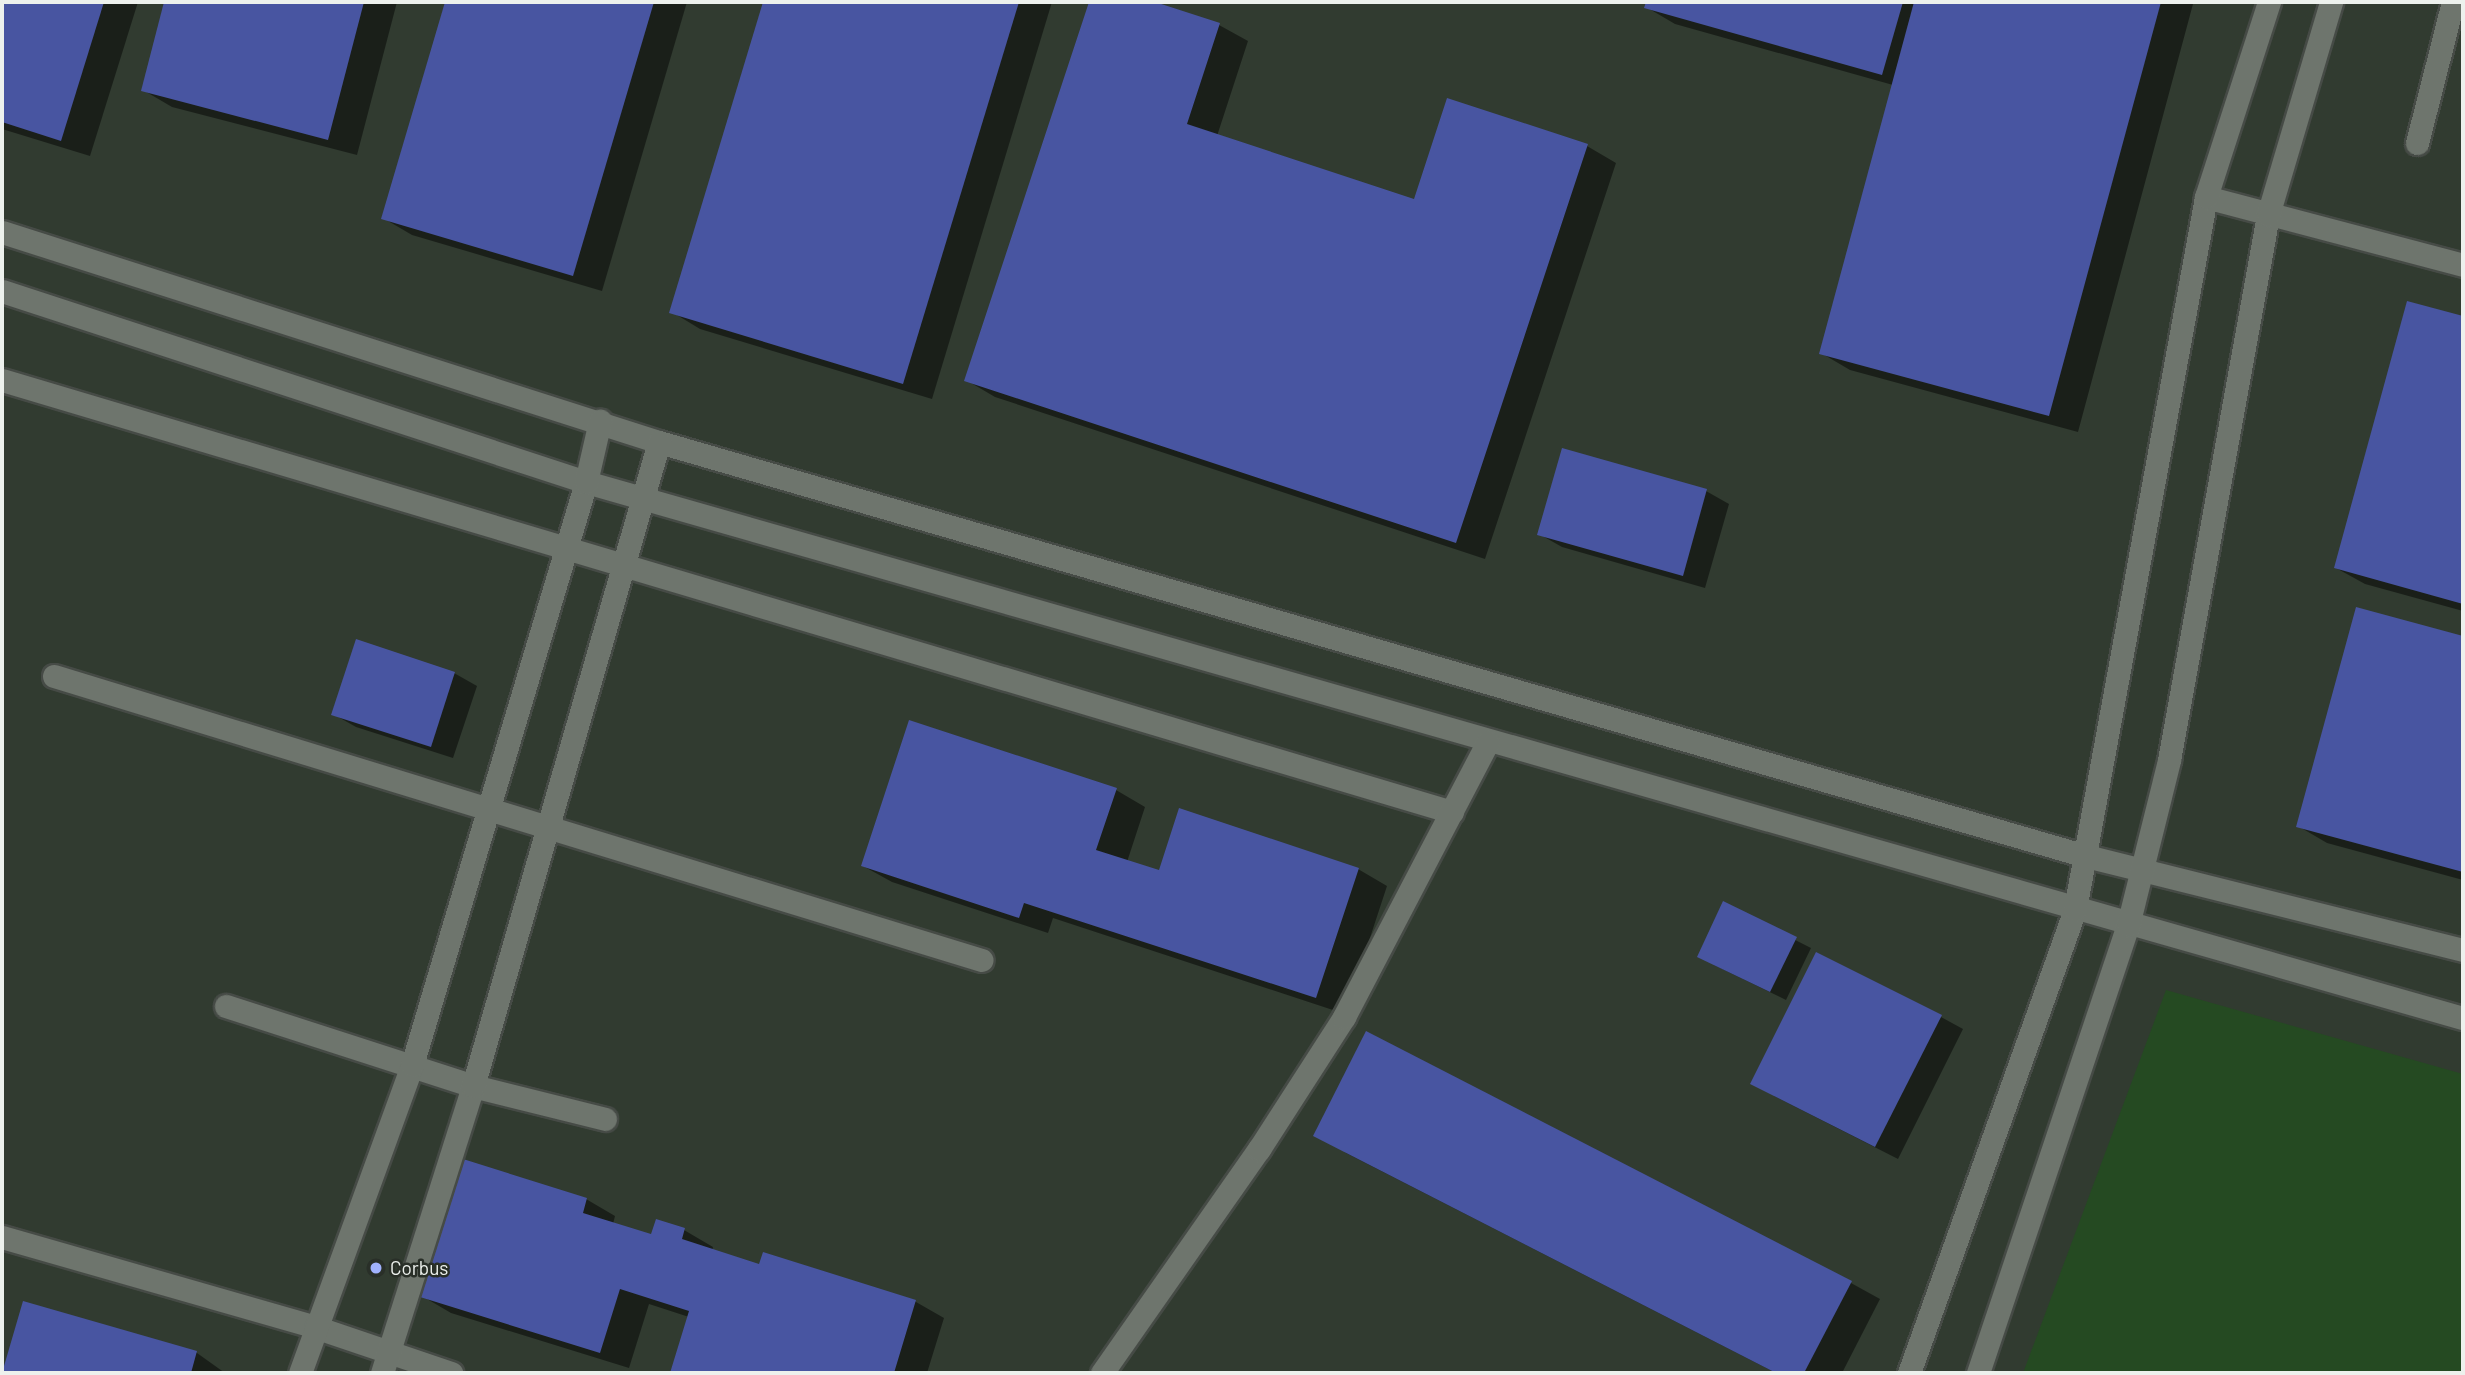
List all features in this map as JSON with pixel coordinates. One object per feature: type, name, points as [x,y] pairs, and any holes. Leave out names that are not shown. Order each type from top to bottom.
[{"type":"lane","points":[[1909,1373],[2075,909],[2206,197],[2269,2]]},
{"type":"lane","points":[[1978,1373],[2128,925],[2169,760],[2268,215],[2331,2]]},
{"type":"lane","points":[[2417,143],[2453,2]]},
{"type":"lane","points":[[2206,197],[2463,265]]},
{"type":"lane","points":[[2,232],[659,442],[2086,856],[2463,950]]},
{"type":"lane","points":[[2,291],[586,482],[2128,925],[2463,1018]]},
{"type":"lane","points":[[2,380],[1452,812]]},
{"type":"lane","points":[[300,1373],[314,1327],[412,1065],[586,482],[600,421]]},
{"type":"lane","points":[[382,1373],[472,1086],[645,498],[659,442]]},
{"type":"lane","points":[[54,676],[549,825],[982,960]]},
{"type":"lane","points":[[1102,1373],[1259,1149],[1344,1017],[1488,742]]},
{"type":"lane","points":[[226,1006],[472,1086],[605,1119]]},
{"type":"lane","points":[[2,1237],[314,1327],[451,1373]]},
{"type":"shaded area","points":[[2,2],[2463,2],[2463,1373],[2,1373]]},
{"type":"green space","points":[[2166,990],[2463,1074],[2463,1373],[2023,1373]]},
{"type":"building","points":[[2,2],[104,2],[61,141],[2,122]]},
{"type":"building","points":[[164,2],[364,2],[328,140],[141,91]]},
{"type":"building","points":[[445,2],[654,2],[573,276],[381,219]]},
{"type":"building","points":[[763,2],[1019,2],[903,384],[669,313]]},
{"type":"building","points":[[1089,2],[1155,2],[1220,23],[1187,124],[1414,199],[1447,98],[1588,144],[1456,543],[964,381]]},
{"type":"building","points":[[1646,2],[1903,2],[1882,75],[1644,8]]},
{"type":"building","points":[[1914,2],[2161,2],[2049,416],[1819,354]]},
{"type":"building","points":[[2407,301],[2463,316],[2463,604],[2334,568]]},
{"type":"building","points":[[1562,448],[1707,489],[1683,576],[1537,535]]},
{"type":"building","points":[[2356,607],[2463,636],[2463,872],[2296,827]]},
{"type":"building","points":[[356,639],[455,672],[431,747],[331,715]]},
{"type":"building","points":[[909,720],[1117,788],[1096,850],[1159,870],[1179,808],[1359,868],[1316,998],[1024,903],[1019,918],[861,866]]},
{"type":"building","points":[[1723,901],[1797,937],[1770,992],[1697,957]]},
{"type":"building","points":[[1816,952],[1942,1015],[1875,1147],[1750,1084]]},
{"type":"building","points":[[1366,1031],[1852,1281],[1804,1373],[1776,1373],[1313,1136]]},
{"type":"building","points":[[463,1159],[587,1198],[583,1213],[651,1234],[656,1219],[685,1228],[682,1239],[759,1264],[763,1252],[916,1300],[894,1373],[670,1373],[689,1311],[620,1289],[600,1353],[420,1297]]},
{"type":"building","points":[[23,1301],[197,1351],[191,1373],[2,1373]]},
{"type":"place","name":"Corbus","points":[[376,1268]]}]
